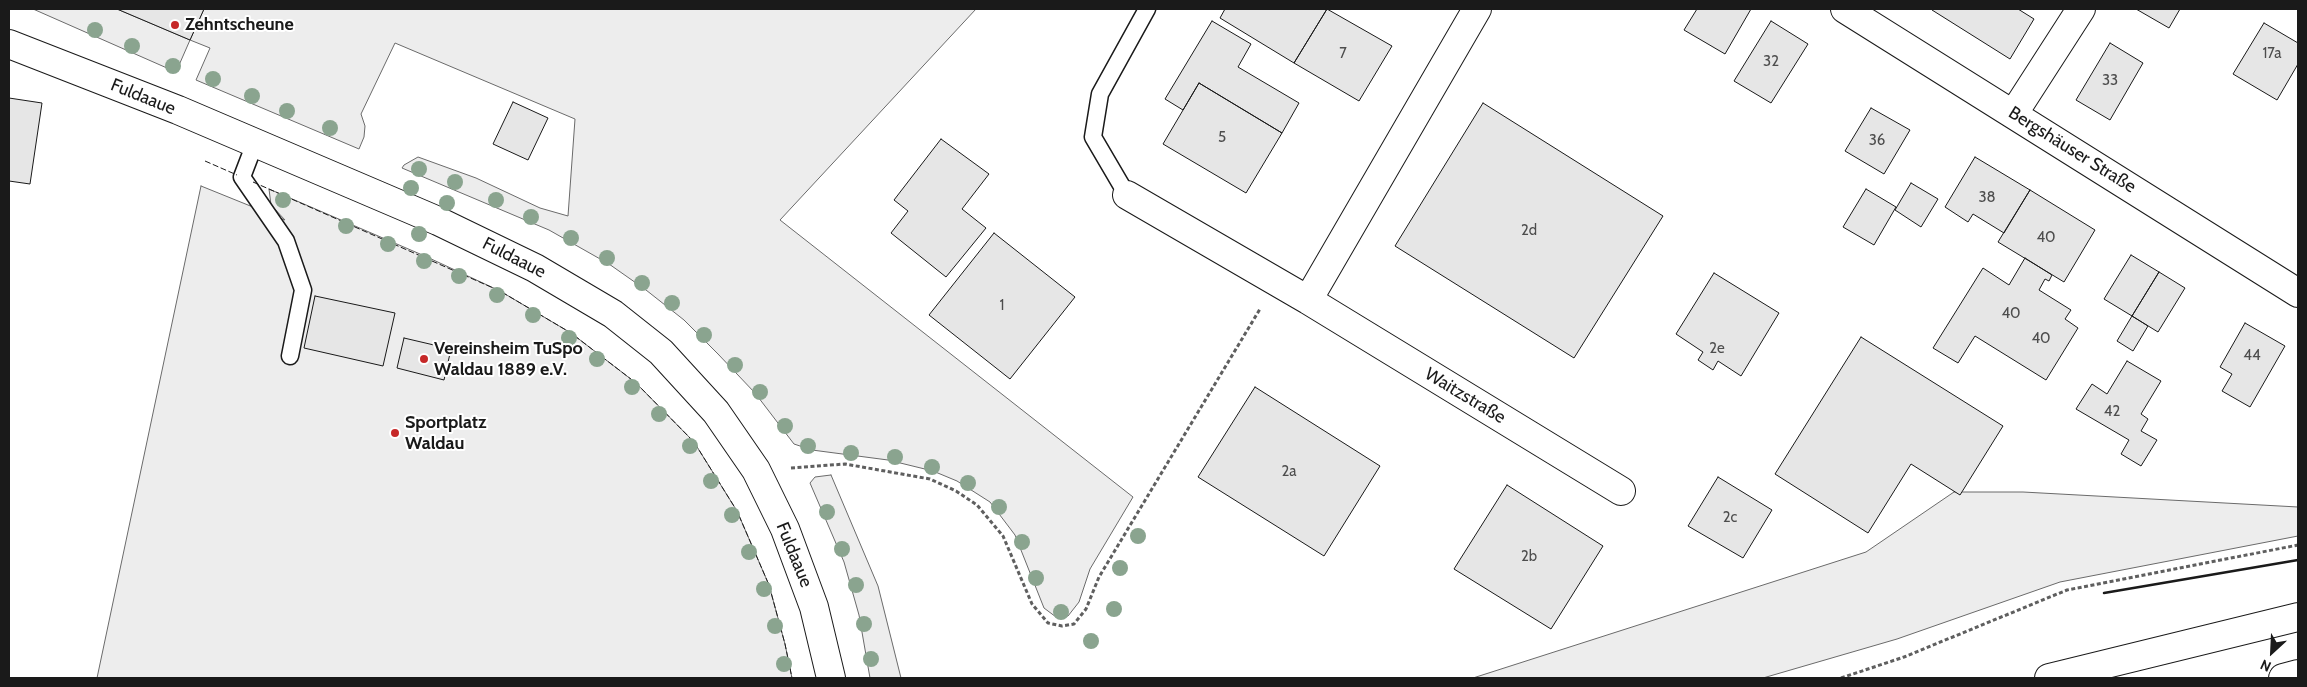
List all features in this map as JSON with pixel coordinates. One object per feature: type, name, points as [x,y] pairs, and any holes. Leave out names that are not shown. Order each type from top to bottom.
[{"type":"street","points":[[1308,300],[1477,9]]},
{"type":"street","name":"Bergshäuser Straße","points":[[1845,9],[2014,113],[2298,293]]},
{"type":"street","points":[[2014,113],[2081,9]]},
{"type":"street","name":"Fuldaaue","points":[[9,44],[255,143],[438,220],[535,268],[613,314],[661,352],[716,412],[756,470],[785,529],[814,607],[831,678]]},
{"type":"street","name":"Waitzstraße","points":[[1127,196],[1308,300],[1621,491]]},
{"type":"street","points":[[2049,678],[2298,617]]},
{"type":"street","points":[[2283,678],[2298,674]]},
{"type":"lane","points":[[1127,196],[1093,137],[1100,94],[1147,9]]},
{"type":"lane","points":[[255,143],[242,177],[286,241],[303,290],[290,356]]},
{"type":"path","points":[[756,470],[845,464],[930,479],[956,491],[977,505],[1003,536],[1032,604],[1048,623],[1062,626],[1074,624],[1086,609],[1099,576],[1276,282]]},
{"type":"path","points":[[1841,678],[1904,657],[2067,590],[2298,545]]},
{"type":"shaded area","points":[[33,9],[117,9],[190,40],[176,72]]},
{"type":"shaded area","points":[[204,9],[976,9],[780,220],[1133,497],[1090,569],[1079,602],[1068,616],[1056,617],[1044,608],[1015,535],[990,502],[957,481],[933,471],[888,460],[812,450],[794,444],[755,393],[718,354],[684,320],[646,290],[609,264],[549,230],[402,168],[418,157],[476,178],[540,208],[568,216],[575,119],[395,43],[361,114],[365,126],[364,137],[359,149],[196,80],[210,48],[190,40]]},
{"type":"shaded area","name":"Sportplatz Waldau","points":[[201,186],[285,220],[271,205],[269,189],[427,257],[500,291],[571,333],[636,383],[694,442],[737,511],[769,585],[792,678],[97,678]]},
{"type":"shaded area","points":[[831,475],[878,586],[901,678],[870,678],[859,615],[844,562],[810,483],[815,477]]},
{"type":"shaded area","points":[[1954,492],[2023,492],[2298,507],[2298,536],[2060,582],[1897,639],[1763,678],[1473,678],[1866,552]]},
{"type":"building","name":"Zehntscheune","points":[[117,9],[204,9],[190,40]]},
{"type":"building","points":[[1225,9],[1327,9],[1294,63],[1220,18]]},
{"type":"building","points":[[1327,9],[1392,46],[1359,101],[1294,63]]},
{"type":"building","points":[[1697,9],[1751,9],[1725,54],[1684,30]]},
{"type":"building","points":[[1933,9],[2018,9],[2034,19],[2010,59]]},
{"type":"building","points":[[2136,9],[2180,9],[2169,28]]},
{"type":"building","points":[[1212,21],[1251,44],[1238,67],[1299,103],[1282,133],[1199,83],[1183,110],[1165,99]]},
{"type":"building","points":[[1771,21],[1808,44],[1771,103],[1734,81]]},
{"type":"building","points":[[2264,23],[2298,43],[2298,64],[2277,100],[2233,74]]},
{"type":"building","points":[[2110,43],[2143,63],[2110,120],[2076,100]]},
{"type":"building","points":[[1199,83],[1282,133],[1246,193],[1163,144]]},
{"type":"building","points":[[9,98],[42,103],[30,184],[9,181]]},
{"type":"building","points":[[513,102],[548,118],[528,160],[493,144]]},
{"type":"building","points":[[1483,103],[1663,216],[1574,358],[1395,246]]},
{"type":"building","points":[[1871,108],[1910,130],[1884,174],[1845,151]]},
{"type":"building","points":[[941,139],[989,174],[962,209],[986,228],[946,277],[891,233],[908,211],[894,200]]},
{"type":"building","points":[[1975,157],[2030,190],[2004,233],[1973,214],[1968,222],[1945,207]]},
{"type":"building","points":[[1911,183],[1938,199],[1921,227],[1895,210]]},
{"type":"building","points":[[1866,189],[1896,207],[1874,245],[1843,227]]},
{"type":"building","points":[[2030,190],[2095,230],[2064,282],[1998,242]]},
{"type":"building","points":[[994,233],[1075,297],[1010,379],[929,315]]},
{"type":"building","points":[[2131,255],[2159,272],[2132,316],[2104,299]]},
{"type":"building","points":[[2025,258],[2052,275],[2049,281],[2045,279],[2039,290],[2071,310],[2065,319],[2078,328],[2046,380],[1975,336],[1958,363],[1933,348],[1983,268],[2009,285]]},
{"type":"building","points":[[2159,272],[2185,288],[2158,332],[2132,316]]},
{"type":"building","points":[[1714,273],[1779,313],[1741,376],[1718,361],[1713,370],[1698,360],[1703,352],[1676,334]]},
{"type":"building","points":[[315,296],[395,313],[383,366],[304,348]]},
{"type":"building","points":[[2132,316],[2148,326],[2133,351],[2117,341]]},
{"type":"building","points":[[2245,323],[2285,346],[2250,407],[2222,391],[2232,374],[2220,367]]},
{"type":"building","points":[[1861,337],[2003,426],[1960,495],[1911,464],[1868,533],[1775,474]]},
{"type":"building","name":"Vereinsheim TuSpo Waldau 1889 e.V.","points":[[404,338],[451,349],[444,380],[397,368]]},
{"type":"building","points":[[2127,361],[2161,381],[2141,414],[2148,419],[2141,431],[2157,440],[2141,466],[2121,454],[2129,440],[2076,409],[2092,384],[2107,394]]},
{"type":"building","points":[[1255,387],[1380,466],[1324,556],[1198,477]]},
{"type":"building","points":[[1718,477],[1772,510],[1743,558],[1688,526]]},
{"type":"building","points":[[1507,485],[1603,546],[1551,629],[1454,569]]},
{"type":"fence","points":[[205,161],[237,175]]},
{"type":"fence","points":[[253,182],[500,291],[571,333],[636,383],[694,442],[737,511],[769,585],[792,678]]},
{"type":"wall","points":[[2104,593],[2298,560]]},
{"type":"place","name":"Zehntscheune","points":[[175,25]]},
{"type":"place","name":"Vereinsheim TuSpo Waldau 1889 e.V.","points":[[424,359]]},
{"type":"place","name":"Sportplatz Waldau","points":[[395,433]]}]
